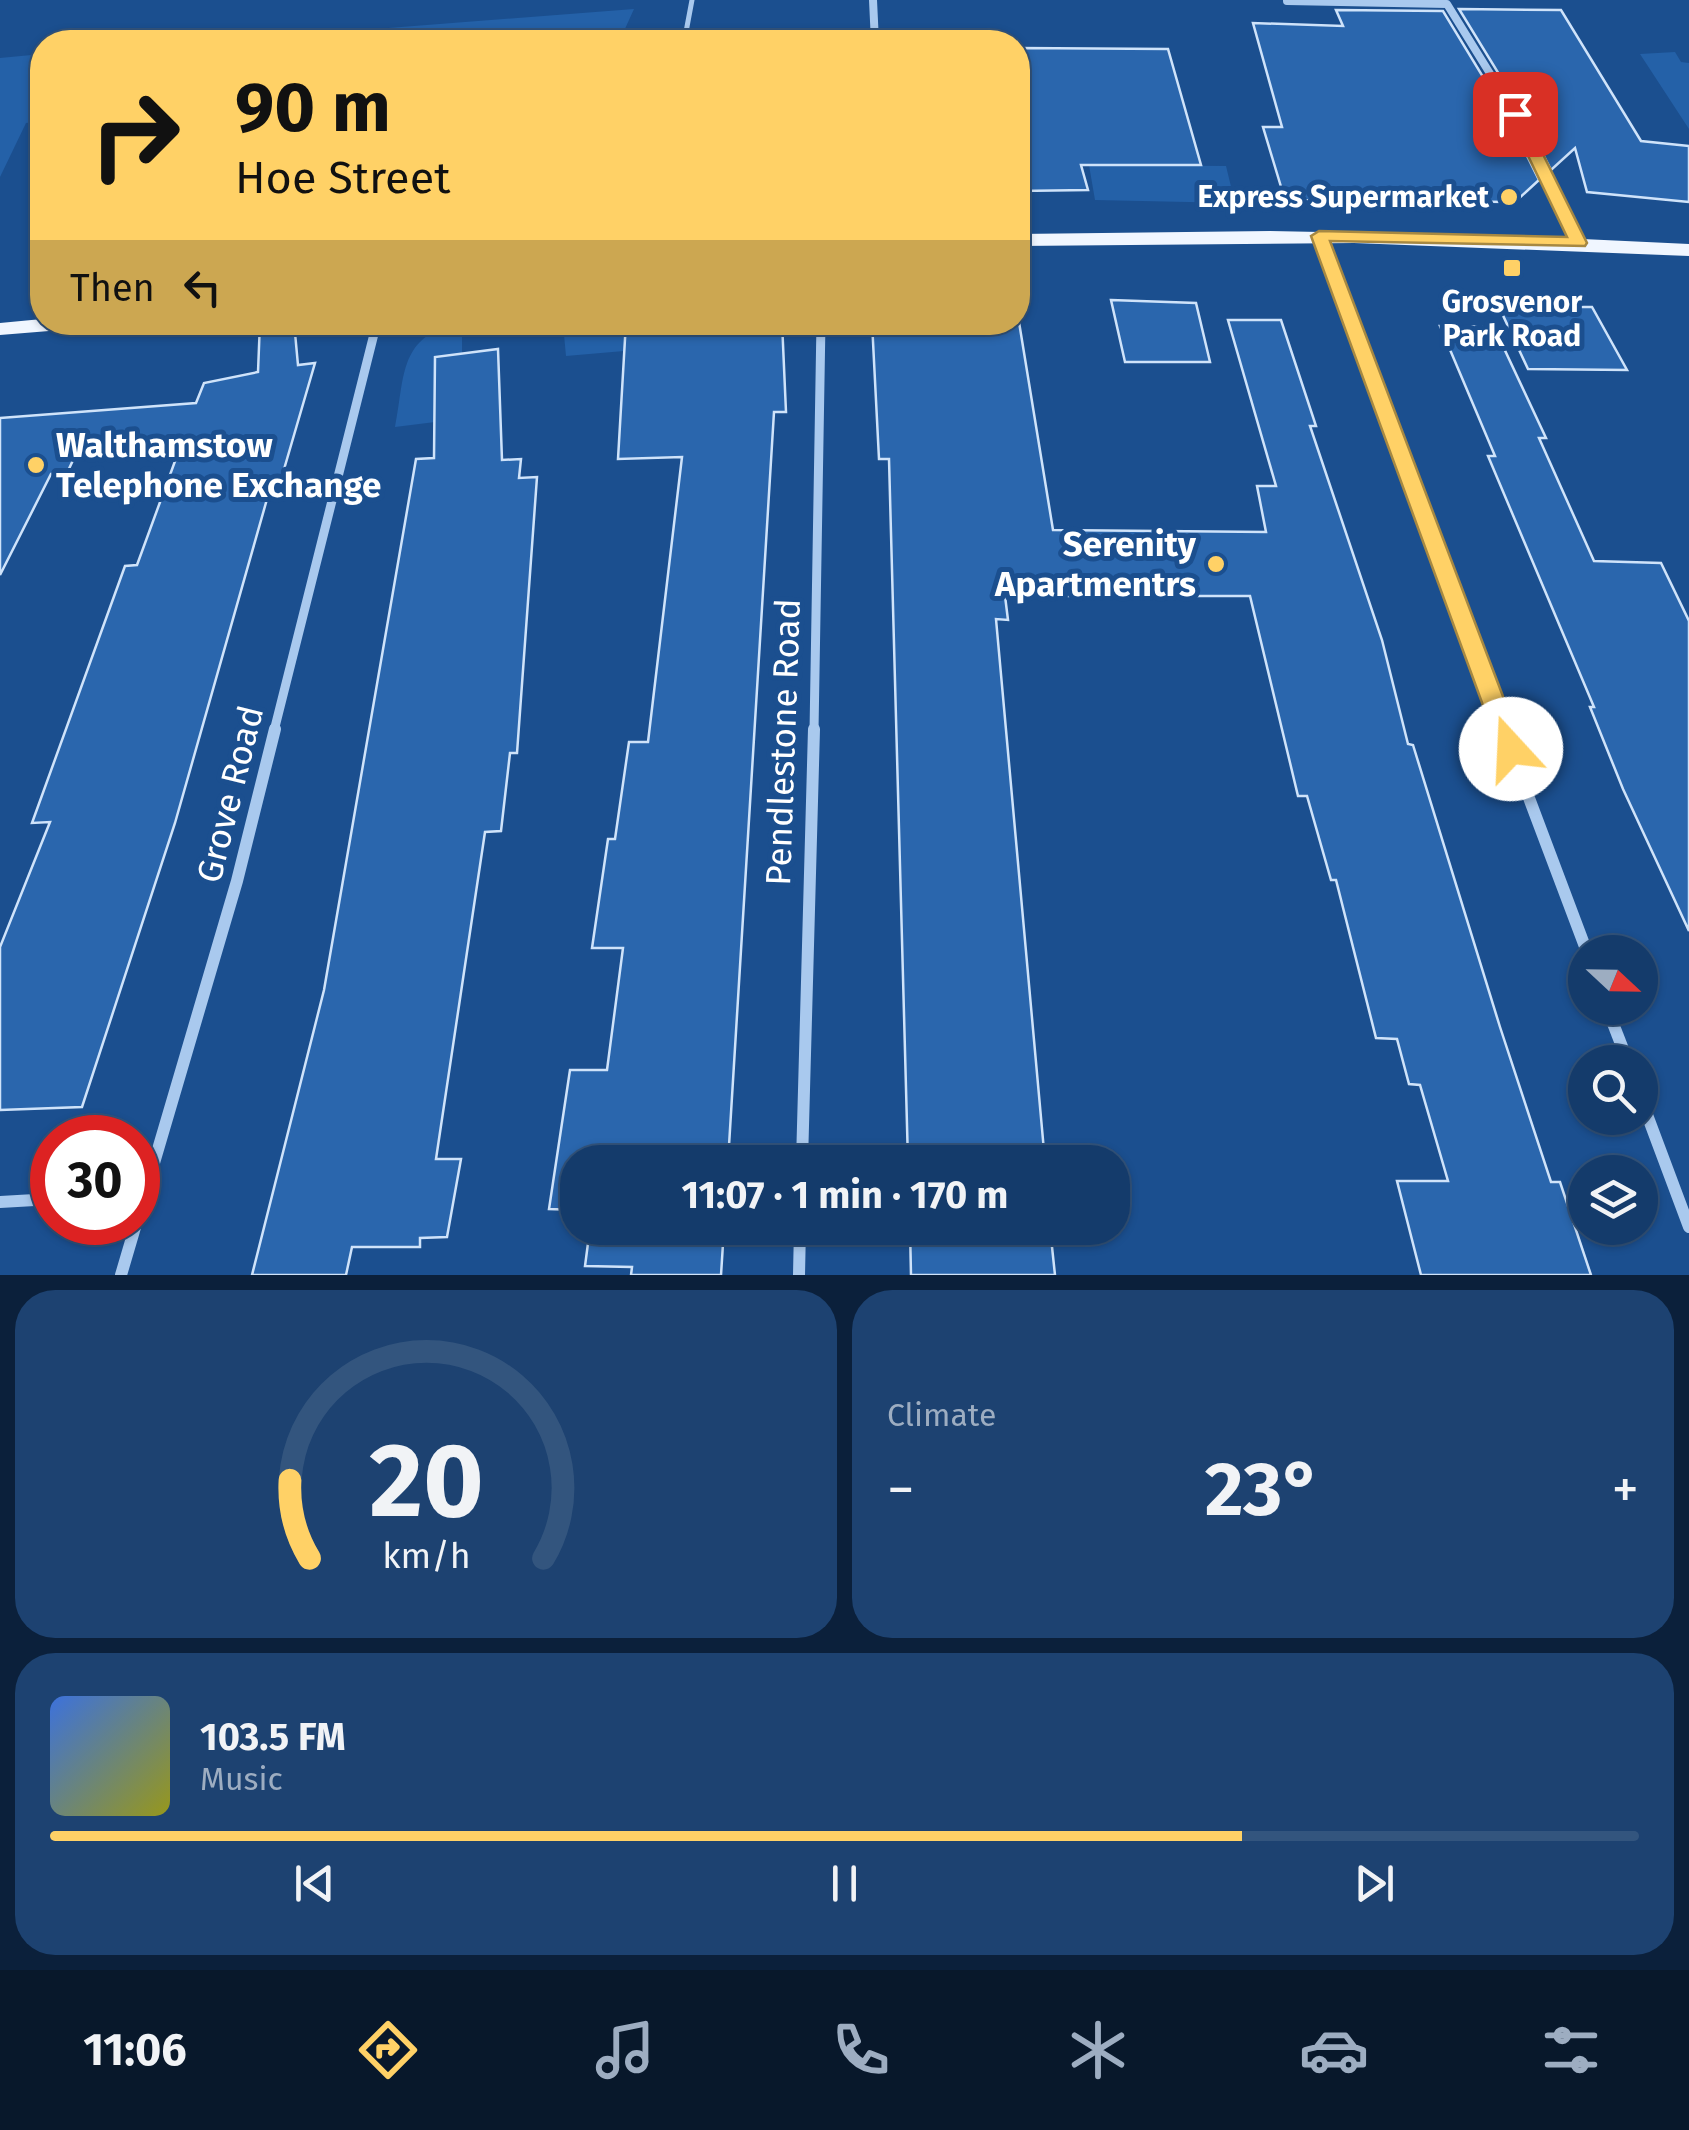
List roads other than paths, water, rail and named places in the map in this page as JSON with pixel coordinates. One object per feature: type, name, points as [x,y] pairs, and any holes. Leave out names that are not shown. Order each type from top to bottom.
[{"type":"main road","points":[[1030,239],[1136,234],[1319,236],[1689,250]]},
{"type":"main road","points":[[0,329],[30,327]]},
{"type":"street","points":[[873,0],[874,30]]},
{"type":"street","points":[[1287,1],[1447,4],[1515,114],[1579,243]]},
{"type":"street","points":[[1319,236],[1580,935]]},
{"type":"street","name":"Grove Road","points":[[160,1136],[237,881],[373,335]]},
{"type":"street","name":"Pendlestone Road","points":[[802,1145],[821,335]]},
{"type":"street","points":[[1655,1135],[1689,1227]]},
{"type":"street","points":[[0,1202],[30,1200]]},
{"type":"street","name":"Grove Road","points":[[121,1275],[129,1245]]},
{"type":"street","points":[[799,1275],[800,1245]]},
{"type":"lane","points":[[686,30],[692,0]]},
{"type":"place","name":"Express Supermarket","points":[[1509,197]]},
{"type":"place","name":"Grosvenor Park Road","points":[[1512,268]]},
{"type":"place","name":"Walthamstow Telephone Exchange","points":[[36,465]]},
{"type":"place","name":"Serenity Apartmentrs","points":[[1216,564]]}]
